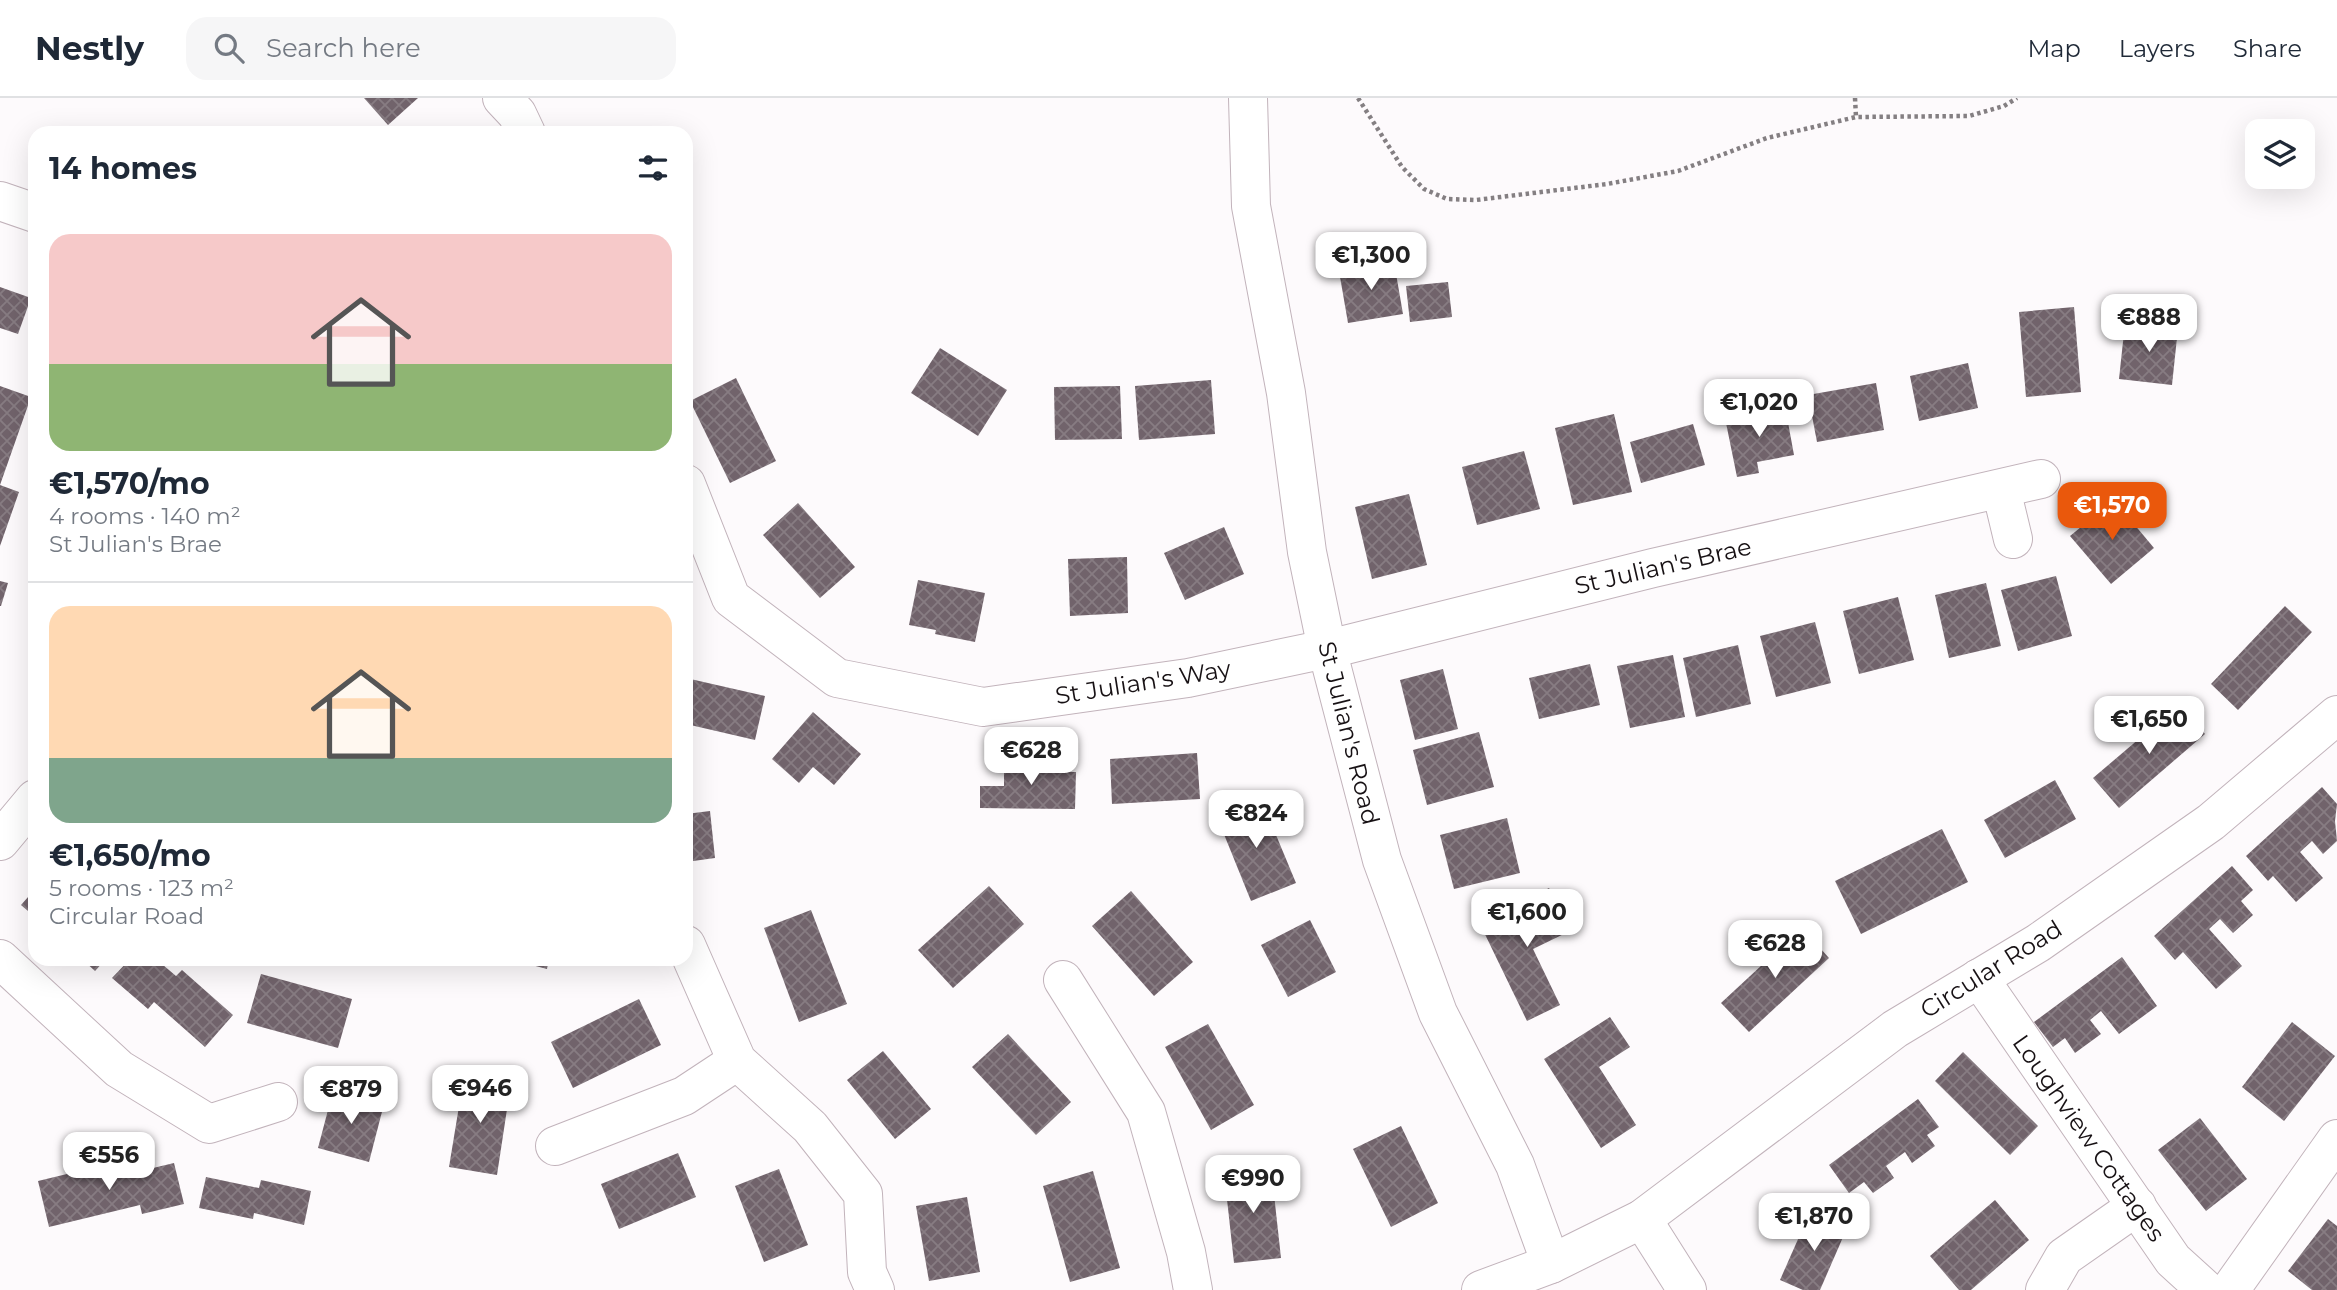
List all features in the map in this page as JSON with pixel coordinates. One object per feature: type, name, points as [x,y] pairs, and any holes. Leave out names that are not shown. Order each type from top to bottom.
[{"type":"street","points":[[502,98],[517,114],[523,126]]},
{"type":"street","name":"St Julian's Road","points":[[1248,98],[1251,206],[1286,393],[1307,552],[1327,649],[1381,859],[1438,1013],[1515,1165],[1552,1264]]},
{"type":"street","points":[[0,201],[28,211]]},
{"type":"street","name":"St Julian's Brae","points":[[1327,649],[1653,568],[2041,480]]},
{"type":"street","points":[[2001,489],[2012,539]]},
{"type":"street","name":"St Julian's Way","points":[[693,502],[731,598],[837,678],[983,707],[1188,678],[1327,649]]},
{"type":"street","name":"Circular Road","points":[[1552,1264],[1642,1219],[1895,1029],[2038,943],[2211,822],[2337,715]]},
{"type":"street","points":[[0,842],[28,808]]},
{"type":"street","points":[[0,959],[119,1069],[209,1124],[278,1102]]},
{"type":"street","points":[[693,961],[737,1061],[810,1127],[863,1194],[867,1272],[875,1290]]},
{"type":"street","name":"Loughview Cottages","points":[[1979,978],[2173,1260],[2206,1290]]},
{"type":"street","points":[[1063,980],[1146,1112],[1186,1252],[1193,1290]]},
{"type":"street","points":[[555,1146],[684,1096],[737,1061]]},
{"type":"street","points":[[2230,1290],[2337,1139]]},
{"type":"street","points":[[2045,1290],[2064,1258],[2137,1206]]},
{"type":"street","points":[[1642,1219],[1687,1290]]},
{"type":"street","points":[[1481,1290],[1552,1264]]},
{"type":"path","points":[[1357,98],[1402,167],[1424,189],[1447,199],[1488,199],[1607,184],[1678,171],[1767,138],[1856,117],[1969,116],[2004,106],[2017,98]]},
{"type":"path","points":[[1855,98],[1856,117]]},
{"type":"building","points":[[364,98],[418,98],[388,125]]},
{"type":"building","points":[[1394,262],[1403,314],[1348,323],[1339,271]]},
{"type":"building","points":[[1448,282],[1452,317],[1410,322],[1406,286]]},
{"type":"building","points":[[0,287],[28,297],[28,306],[18,334],[0,328]]},
{"type":"building","points":[[2074,307],[2081,392],[2026,397],[2019,312]]},
{"type":"building","points":[[2125,323],[2178,328],[2172,385],[2119,379]]},
{"type":"building","points":[[940,348],[1007,390],[978,436],[911,393]]},
{"type":"building","points":[[1968,363],[1978,408],[1919,421],[1910,376]]},
{"type":"building","points":[[736,378],[776,461],[730,483],[693,407],[693,400]]},
{"type":"building","points":[[1211,380],[1215,434],[1139,440],[1135,386]]},
{"type":"building","points":[[1876,383],[1884,430],[1817,442],[1808,395]]},
{"type":"building","points":[[0,386],[28,396],[28,406],[0,485]]},
{"type":"building","points":[[1120,386],[1122,439],[1055,440],[1054,387]]},
{"type":"building","points":[[1785,406],[1794,455],[1757,462],[1759,473],[1737,477],[1725,418]]},
{"type":"building","points":[[1614,414],[1632,492],[1573,505],[1555,428]]},
{"type":"building","points":[[1693,424],[1705,465],[1641,483],[1630,442]]},
{"type":"building","points":[[1524,451],[1540,509],[1477,525],[1462,467]]},
{"type":"building","points":[[0,485],[19,492],[0,546]]},
{"type":"building","points":[[1409,494],[1427,565],[1372,579],[1355,507]]},
{"type":"building","points":[[2114,500],[2154,548],[2111,584],[2070,536]]},
{"type":"building","points":[[798,503],[855,567],[820,598],[763,535]]},
{"type":"building","points":[[1224,527],[1244,574],[1185,600],[1164,553]]},
{"type":"building","points":[[1127,557],[1128,613],[1070,616],[1068,559]]},
{"type":"building","points":[[2056,576],[2072,636],[2018,651],[2001,590]]},
{"type":"building","points":[[918,580],[985,593],[975,642],[935,634],[936,630],[909,625]]},
{"type":"building","points":[[0,581],[8,583],[1,606],[0,606]]},
{"type":"building","points":[[1986,583],[2001,646],[1949,658],[1935,595]]},
{"type":"building","points":[[1898,597],[1914,660],[1859,674],[1843,611]]},
{"type":"building","points":[[2285,606],[2312,632],[2238,710],[2211,684]]},
{"type":"building","points":[[1815,622],[1831,683],[1776,697],[1760,636]]},
{"type":"building","points":[[1738,645],[1751,704],[1696,717],[1683,658]]},
{"type":"building","points":[[1673,655],[1685,717],[1630,728],[1617,666]]},
{"type":"building","points":[[1590,664],[1600,705],[1539,719],[1529,678]]},
{"type":"building","points":[[1443,669],[1458,729],[1415,740],[1400,680]]},
{"type":"building","points":[[693,680],[765,696],[755,740],[693,726]]},
{"type":"building","points":[[2180,704],[2205,734],[2119,808],[2093,778]]},
{"type":"building","points":[[813,712],[861,754],[834,785],[813,767],[799,783],[772,759]]},
{"type":"building","points":[[1479,732],[1494,787],[1427,805],[1413,750]]},
{"type":"building","points":[[1197,753],[1200,799],[1112,804],[1110,759]]},
{"type":"building","points":[[1004,758],[1047,758],[1047,772],[1076,772],[1075,809],[980,808],[980,786],[1004,786]]},
{"type":"building","points":[[2055,780],[2076,819],[2005,858],[1984,820]]},
{"type":"building","points":[[2322,787],[2337,804],[2337,841],[2323,854],[2312,841],[2300,852],[2323,878],[2296,902],[2273,876],[2268,881],[2246,856]]},
{"type":"building","points":[[1261,799],[1296,883],[1251,901],[1217,817]]},
{"type":"building","points":[[710,811],[715,858],[693,861],[693,813]]},
{"type":"building","points":[[1507,818],[1520,873],[1454,889],[1440,835]]},
{"type":"building","points":[[1942,829],[1968,882],[1861,934],[1835,881]]},
{"type":"building","points":[[2232,866],[2253,890],[2241,901],[2253,915],[2233,933],[2220,919],[2209,929],[2242,966],[2216,989],[2183,952],[2175,960],[2154,936]]},
{"type":"building","points":[[989,886],[1024,924],[953,988],[918,950]]},
{"type":"building","points":[[1549,888],[1570,931],[1533,949],[1560,1005],[1527,1021],[1479,922]]},
{"type":"building","points":[[1131,891],[1193,962],[1154,996],[1092,926]]},
{"type":"building","points":[[28,897],[28,911],[21,905]]},
{"type":"building","points":[[811,910],[847,1004],[799,1022],[764,928]]},
{"type":"building","points":[[1310,920],[1336,972],[1288,997],[1261,945]]},
{"type":"building","points":[[1802,928],[1829,958],[1749,1032],[1721,1003]]},
{"type":"building","points":[[2122,957],[2157,1006],[2119,1034],[2101,1011],[2090,1020],[2101,1034],[2075,1053],[2065,1038],[2053,1047],[2034,1022]]},
{"type":"building","points":[[123,966],[164,966],[176,976],[182,970],[233,1015],[205,1047],[154,1002],[148,1009],[112,978]]},
{"type":"building","points":[[261,974],[352,999],[338,1048],[247,1023]]},
{"type":"building","points":[[639,999],[661,1045],[573,1088],[551,1042]]},
{"type":"building","points":[[1610,1017],[1630,1047],[1599,1067],[1636,1125],[1601,1148],[1544,1059]]},
{"type":"building","points":[[2292,1022],[2335,1056],[2284,1121],[2242,1087]]},
{"type":"building","points":[[1208,1024],[1254,1105],[1211,1130],[1165,1047]]},
{"type":"building","points":[[1008,1034],[1071,1102],[1036,1135],[972,1067]]},
{"type":"building","points":[[883,1051],[931,1109],[895,1139],[847,1080]]},
{"type":"building","points":[[1963,1052],[2038,1126],[2010,1155],[1935,1081]]},
{"type":"building","points":[[464,1076],[511,1083],[497,1175],[449,1167]]},
{"type":"building","points":[[333,1091],[384,1104],[369,1162],[318,1148]]},
{"type":"building","points":[[1918,1099],[1939,1127],[1927,1135],[1935,1146],[1912,1163],[1905,1152],[1886,1166],[1894,1178],[1873,1193],[1864,1182],[1849,1193],[1829,1165]]},
{"type":"building","points":[[2200,1118],[2247,1179],[2206,1211],[2158,1150]]},
{"type":"building","points":[[1401,1126],[1438,1203],[1391,1227],[1353,1149]]},
{"type":"building","points":[[678,1153],[696,1197],[619,1229],[601,1184]]},
{"type":"building","points":[[129,1159],[132,1173],[174,1163],[184,1204],[142,1214],[140,1205],[49,1227],[38,1181]]},
{"type":"building","points":[[1271,1167],[1281,1258],[1234,1263],[1224,1172]]},
{"type":"building","points":[[779,1169],[808,1245],[764,1262],[735,1186]]},
{"type":"building","points":[[1093,1171],[1120,1268],[1070,1282],[1043,1186]]},
{"type":"building","points":[[206,1177],[259,1188],[261,1180],[311,1191],[304,1225],[254,1213],[253,1219],[199,1208]]},
{"type":"building","points":[[967,1197],[980,1272],[929,1281],[916,1206]]},
{"type":"building","points":[[1995,1200],[2029,1240],[1971,1290],[1959,1290],[1930,1256]]},
{"type":"building","points":[[1810,1212],[1847,1228],[1820,1290],[1803,1290],[1780,1280]]},
{"type":"building","points":[[2328,1219],[2337,1226],[2337,1290],[2312,1290],[2288,1271]]}]
